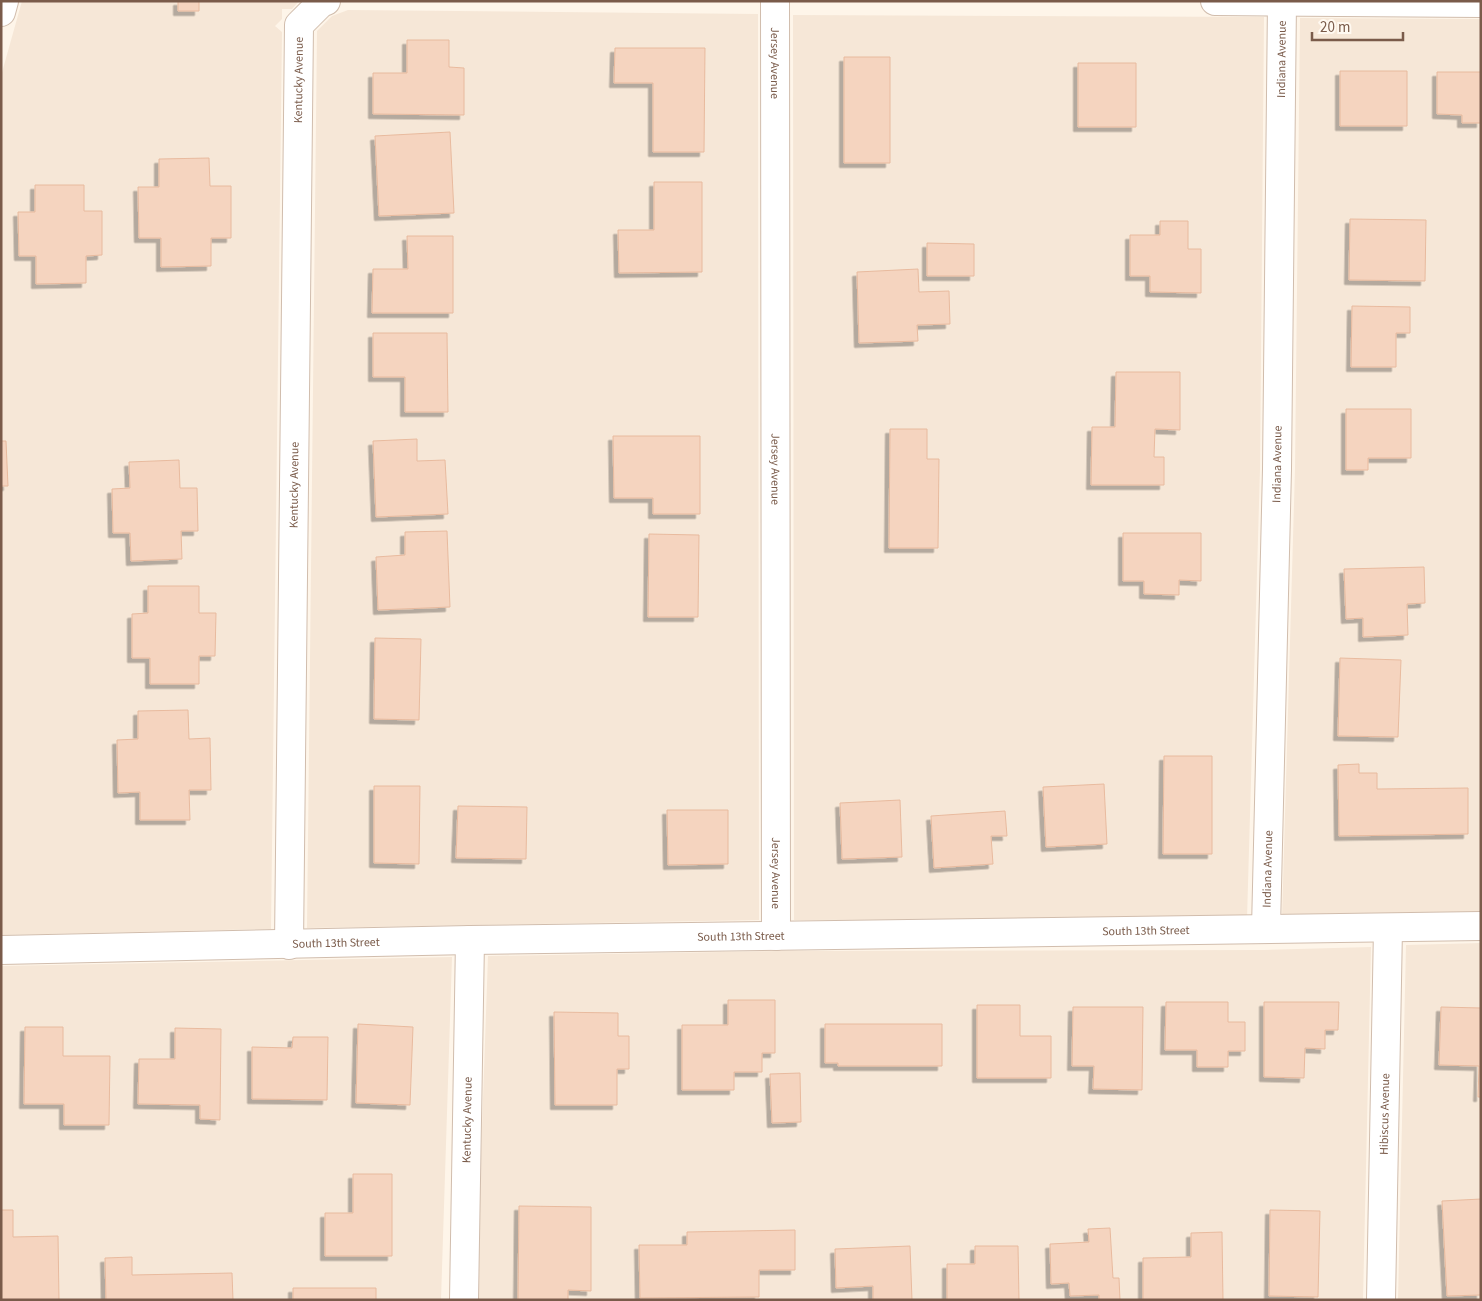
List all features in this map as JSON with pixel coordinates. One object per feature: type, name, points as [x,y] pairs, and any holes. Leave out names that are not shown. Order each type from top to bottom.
[{"type":"street","points":[[1,12],[4,1]]},
{"type":"street","name":"Kentucky Avenue","points":[[289,945],[299,25],[326,1]]},
{"type":"street","name":"Jersey Avenue","points":[[775,1],[776,936]]},
{"type":"street","points":[[1214,1],[1481,3]]},
{"type":"street","name":"Indiana Avenue","points":[[1266,928],[1278,469],[1282,1]]},
{"type":"street","name":"South 13th Street","points":[[1,950],[470,940],[1481,926]]},
{"type":"street","name":"Hibiscus Avenue","points":[[1381,1300],[1388,928]]},
{"type":"street","name":"Kentucky Avenue","points":[[464,1300],[470,940]]},
{"type":"shaded area","points":[[22,1],[299,1],[292,9],[282,9],[282,19],[275,26],[282,32],[271,929],[1,935],[1,76]]},
{"type":"shaded area","points":[[348,10],[758,14],[759,920],[307,928],[317,31],[332,16]]},
{"type":"shaded area","points":[[793,15],[1264,17],[1260,469],[1247,919],[794,920]]},
{"type":"shaded area","points":[[1300,18],[1481,19],[1481,912],[1282,918],[1295,469]]},
{"type":"shaded area","points":[[1481,943],[1481,1300],[1398,1300],[1406,945]]},
{"type":"shaded area","points":[[1371,947],[1363,1300],[476,1300],[488,956],[777,951],[1264,950]]},
{"type":"shaded area","points":[[452,957],[441,1300],[1,1300],[1,966]]},
{"type":"building","points":[[178,1],[199,1],[199,11],[178,11]]},
{"type":"building","points":[[407,40],[449,40],[449,67],[464,68],[464,115],[373,114],[373,73],[407,73]]},
{"type":"building","points":[[615,48],[705,48],[704,152],[653,152],[653,83],[614,83]]},
{"type":"building","points":[[844,57],[890,57],[890,163],[844,163]]},
{"type":"building","points":[[1078,63],[1136,63],[1136,127],[1078,127]]},
{"type":"building","points":[[1340,71],[1407,71],[1407,126],[1340,126]]},
{"type":"building","points":[[1437,72],[1481,72],[1481,123],[1462,123],[1462,115],[1437,114]]},
{"type":"building","points":[[450,132],[454,213],[379,216],[375,136]]},
{"type":"building","points":[[209,158],[210,186],[231,186],[231,238],[211,238],[211,266],[161,267],[161,238],[139,238],[138,187],[159,187],[159,159]]},
{"type":"building","points":[[654,182],[702,182],[702,272],[619,273],[618,230],[654,230]]},
{"type":"building","points":[[35,185],[84,185],[84,211],[102,211],[102,255],[86,256],[86,283],[36,284],[36,256],[19,256],[18,212],[35,212]]},
{"type":"building","points":[[1350,219],[1426,220],[1425,281],[1349,280]]},
{"type":"building","points":[[1160,221],[1188,221],[1188,249],[1201,249],[1201,293],[1150,292],[1150,276],[1130,276],[1130,235],[1160,235]]},
{"type":"building","points":[[407,236],[453,236],[453,313],[372,313],[373,269],[408,269]]},
{"type":"building","points":[[927,243],[974,244],[974,276],[927,276]]},
{"type":"building","points":[[918,269],[919,292],[949,291],[950,324],[917,325],[918,341],[859,343],[857,272]]},
{"type":"building","points":[[1352,306],[1410,307],[1410,333],[1396,333],[1396,367],[1351,367]]},
{"type":"building","points":[[373,333],[447,333],[448,412],[405,412],[405,377],[373,377]]},
{"type":"building","points":[[1116,372],[1180,372],[1180,430],[1155,429],[1154,457],[1164,457],[1164,485],[1091,485],[1092,427],[1115,427]]},
{"type":"building","points":[[1346,409],[1411,409],[1411,458],[1368,458],[1368,470],[1346,470]]},
{"type":"building","points":[[890,429],[927,429],[927,459],[939,459],[938,548],[889,548]]},
{"type":"building","points":[[613,436],[700,436],[700,514],[653,514],[653,498],[614,498]]},
{"type":"building","points":[[417,439],[417,461],[445,460],[448,514],[376,517],[373,441]]},
{"type":"building","points":[[1,441],[6,441],[8,486],[1,486]]},
{"type":"building","points":[[179,460],[180,488],[197,488],[198,531],[181,531],[182,559],[131,561],[130,533],[113,533],[112,489],[130,488],[129,462]]},
{"type":"building","points":[[447,531],[450,607],[378,610],[376,557],[405,555],[405,532]]},
{"type":"building","points":[[1123,533],[1201,533],[1201,581],[1179,580],[1179,595],[1144,594],[1144,581],[1123,581]]},
{"type":"building","points":[[649,534],[699,535],[698,617],[648,617]]},
{"type":"building","points":[[1424,567],[1425,603],[1407,604],[1408,635],[1363,637],[1363,618],[1346,619],[1344,569]]},
{"type":"building","points":[[148,586],[199,586],[199,613],[216,613],[215,656],[199,656],[199,684],[150,684],[150,658],[132,658],[132,614],[148,613]]},
{"type":"building","points":[[375,638],[421,639],[419,720],[374,719]]},
{"type":"building","points":[[1340,658],[1401,660],[1398,737],[1338,736]]},
{"type":"building","points":[[188,710],[189,739],[210,738],[211,790],[189,790],[190,820],[140,820],[140,792],[118,793],[117,740],[138,739],[138,711]]},
{"type":"building","points":[[1164,756],[1212,756],[1212,854],[1163,854]]},
{"type":"building","points":[[1359,764],[1359,773],[1377,773],[1377,789],[1468,788],[1468,834],[1339,836],[1338,765]]},
{"type":"building","points":[[1104,784],[1107,844],[1046,847],[1043,787]]},
{"type":"building","points":[[374,786],[420,786],[419,864],[374,863]]},
{"type":"building","points":[[900,800],[902,857],[842,859],[840,803]]},
{"type":"building","points":[[458,806],[527,807],[526,859],[456,858]]},
{"type":"building","points":[[667,810],[728,810],[728,864],[668,865]]},
{"type":"building","points":[[1005,811],[1007,836],[991,836],[993,864],[934,868],[931,816]]},
{"type":"building","points":[[728,1000],[775,1000],[775,1053],[762,1053],[762,1072],[734,1072],[734,1090],[682,1090],[682,1025],[728,1025]]},
{"type":"building","points":[[1166,1002],[1228,1002],[1228,1022],[1245,1022],[1245,1051],[1228,1051],[1228,1067],[1197,1067],[1197,1050],[1165,1050]]},
{"type":"building","points":[[1264,1002],[1339,1002],[1338,1030],[1325,1030],[1325,1049],[1305,1048],[1304,1078],[1264,1077]]},
{"type":"building","points":[[977,1005],[1020,1005],[1020,1036],[1051,1036],[1051,1078],[977,1078]]},
{"type":"building","points":[[1073,1007],[1143,1007],[1142,1090],[1093,1089],[1094,1066],[1072,1066]]},
{"type":"building","points":[[1441,1007],[1481,1008],[1481,1097],[1478,1097],[1479,1066],[1439,1065]]},
{"type":"building","points":[[554,1012],[618,1013],[618,1036],[629,1036],[629,1069],[617,1069],[617,1105],[555,1105]]},
{"type":"building","points":[[358,1024],[413,1027],[410,1105],[356,1103]]},
{"type":"building","points":[[825,1024],[942,1024],[942,1066],[838,1066],[838,1063],[825,1063]]},
{"type":"building","points":[[25,1027],[63,1027],[63,1056],[110,1056],[109,1125],[64,1125],[64,1104],[24,1104]]},
{"type":"building","points":[[175,1028],[221,1029],[220,1120],[200,1119],[200,1105],[138,1104],[139,1059],[175,1059]]},
{"type":"building","points":[[293,1037],[328,1037],[327,1100],[252,1099],[252,1047],[292,1048]]},
{"type":"building","points":[[800,1073],[801,1122],[772,1123],[770,1074]]},
{"type":"building","points":[[353,1174],[392,1174],[392,1256],[325,1256],[325,1213],[353,1213]]},
{"type":"building","points":[[1481,1199],[1481,1295],[1447,1296],[1442,1201]]},
{"type":"building","points":[[519,1206],[591,1207],[591,1291],[568,1290],[568,1300],[518,1300]]},
{"type":"building","points":[[1,1210],[13,1210],[13,1237],[58,1236],[59,1300],[1,1300]]},
{"type":"building","points":[[1270,1210],[1320,1211],[1318,1297],[1269,1296]]},
{"type":"building","points":[[1110,1228],[1113,1278],[1119,1278],[1120,1300],[1099,1300],[1099,1295],[1070,1296],[1069,1283],[1051,1284],[1050,1244],[1089,1242],[1088,1229]]},
{"type":"building","points":[[795,1230],[795,1270],[759,1270],[759,1297],[640,1298],[639,1245],[687,1245],[687,1232]]},
{"type":"building","points":[[1222,1232],[1223,1300],[1143,1300],[1143,1258],[1191,1257],[1191,1233]]},
{"type":"building","points":[[910,1246],[912,1300],[873,1300],[873,1286],[836,1288],[835,1249]]},
{"type":"building","points":[[975,1246],[1018,1246],[1019,1300],[947,1300],[947,1264],[975,1264]]},
{"type":"building","points":[[132,1257],[132,1275],[232,1273],[233,1300],[106,1300],[105,1258]]},
{"type":"building","points":[[293,1288],[376,1288],[376,1300],[293,1300]]}]
